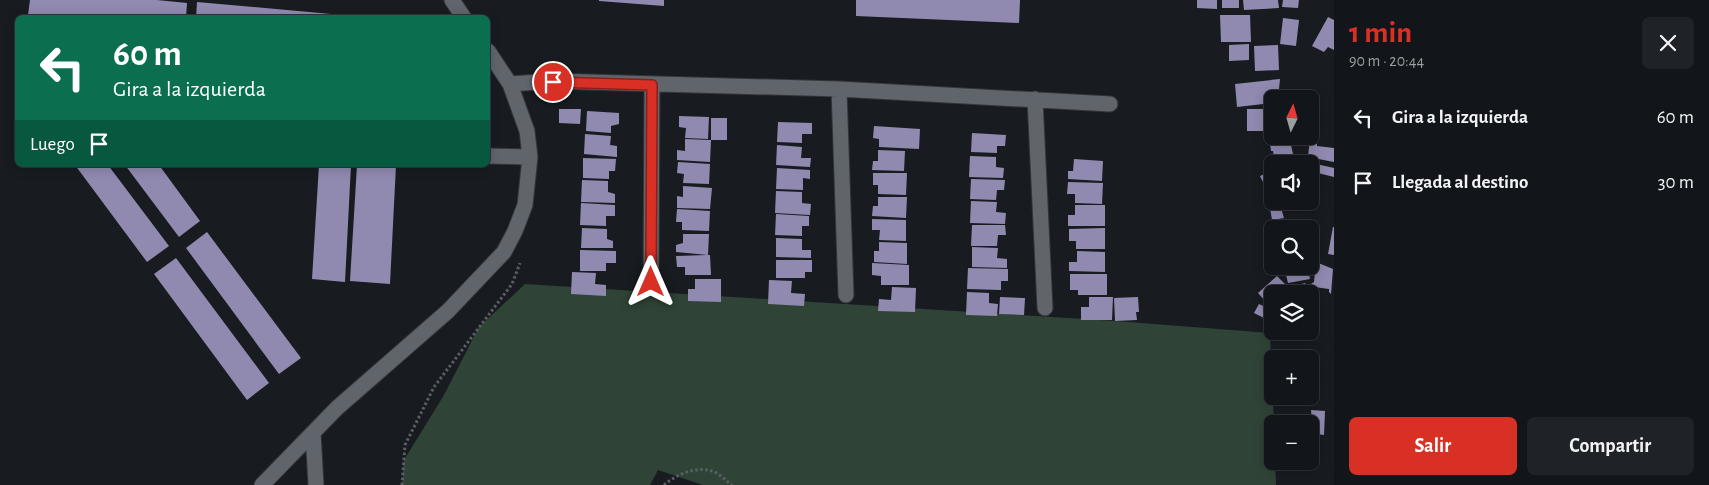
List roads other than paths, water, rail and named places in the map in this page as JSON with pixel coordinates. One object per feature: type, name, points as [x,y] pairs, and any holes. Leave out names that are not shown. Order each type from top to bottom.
[{"type":"street","points":[[452,0],[462,15]]},
{"type":"street","points":[[262,485],[337,408],[448,311],[504,252],[515,231],[525,204],[530,157],[527,132],[510,84],[490,54]]},
{"type":"street","points":[[510,84],[553,82],[839,89],[1110,104]]},
{"type":"street","points":[[651,282],[652,85]]},
{"type":"street","points":[[839,89],[846,295]]},
{"type":"street","points":[[1035,99],[1045,308]]},
{"type":"street","points":[[490,156],[530,157]]},
{"type":"street","points":[[313,433],[315,484]]}]
